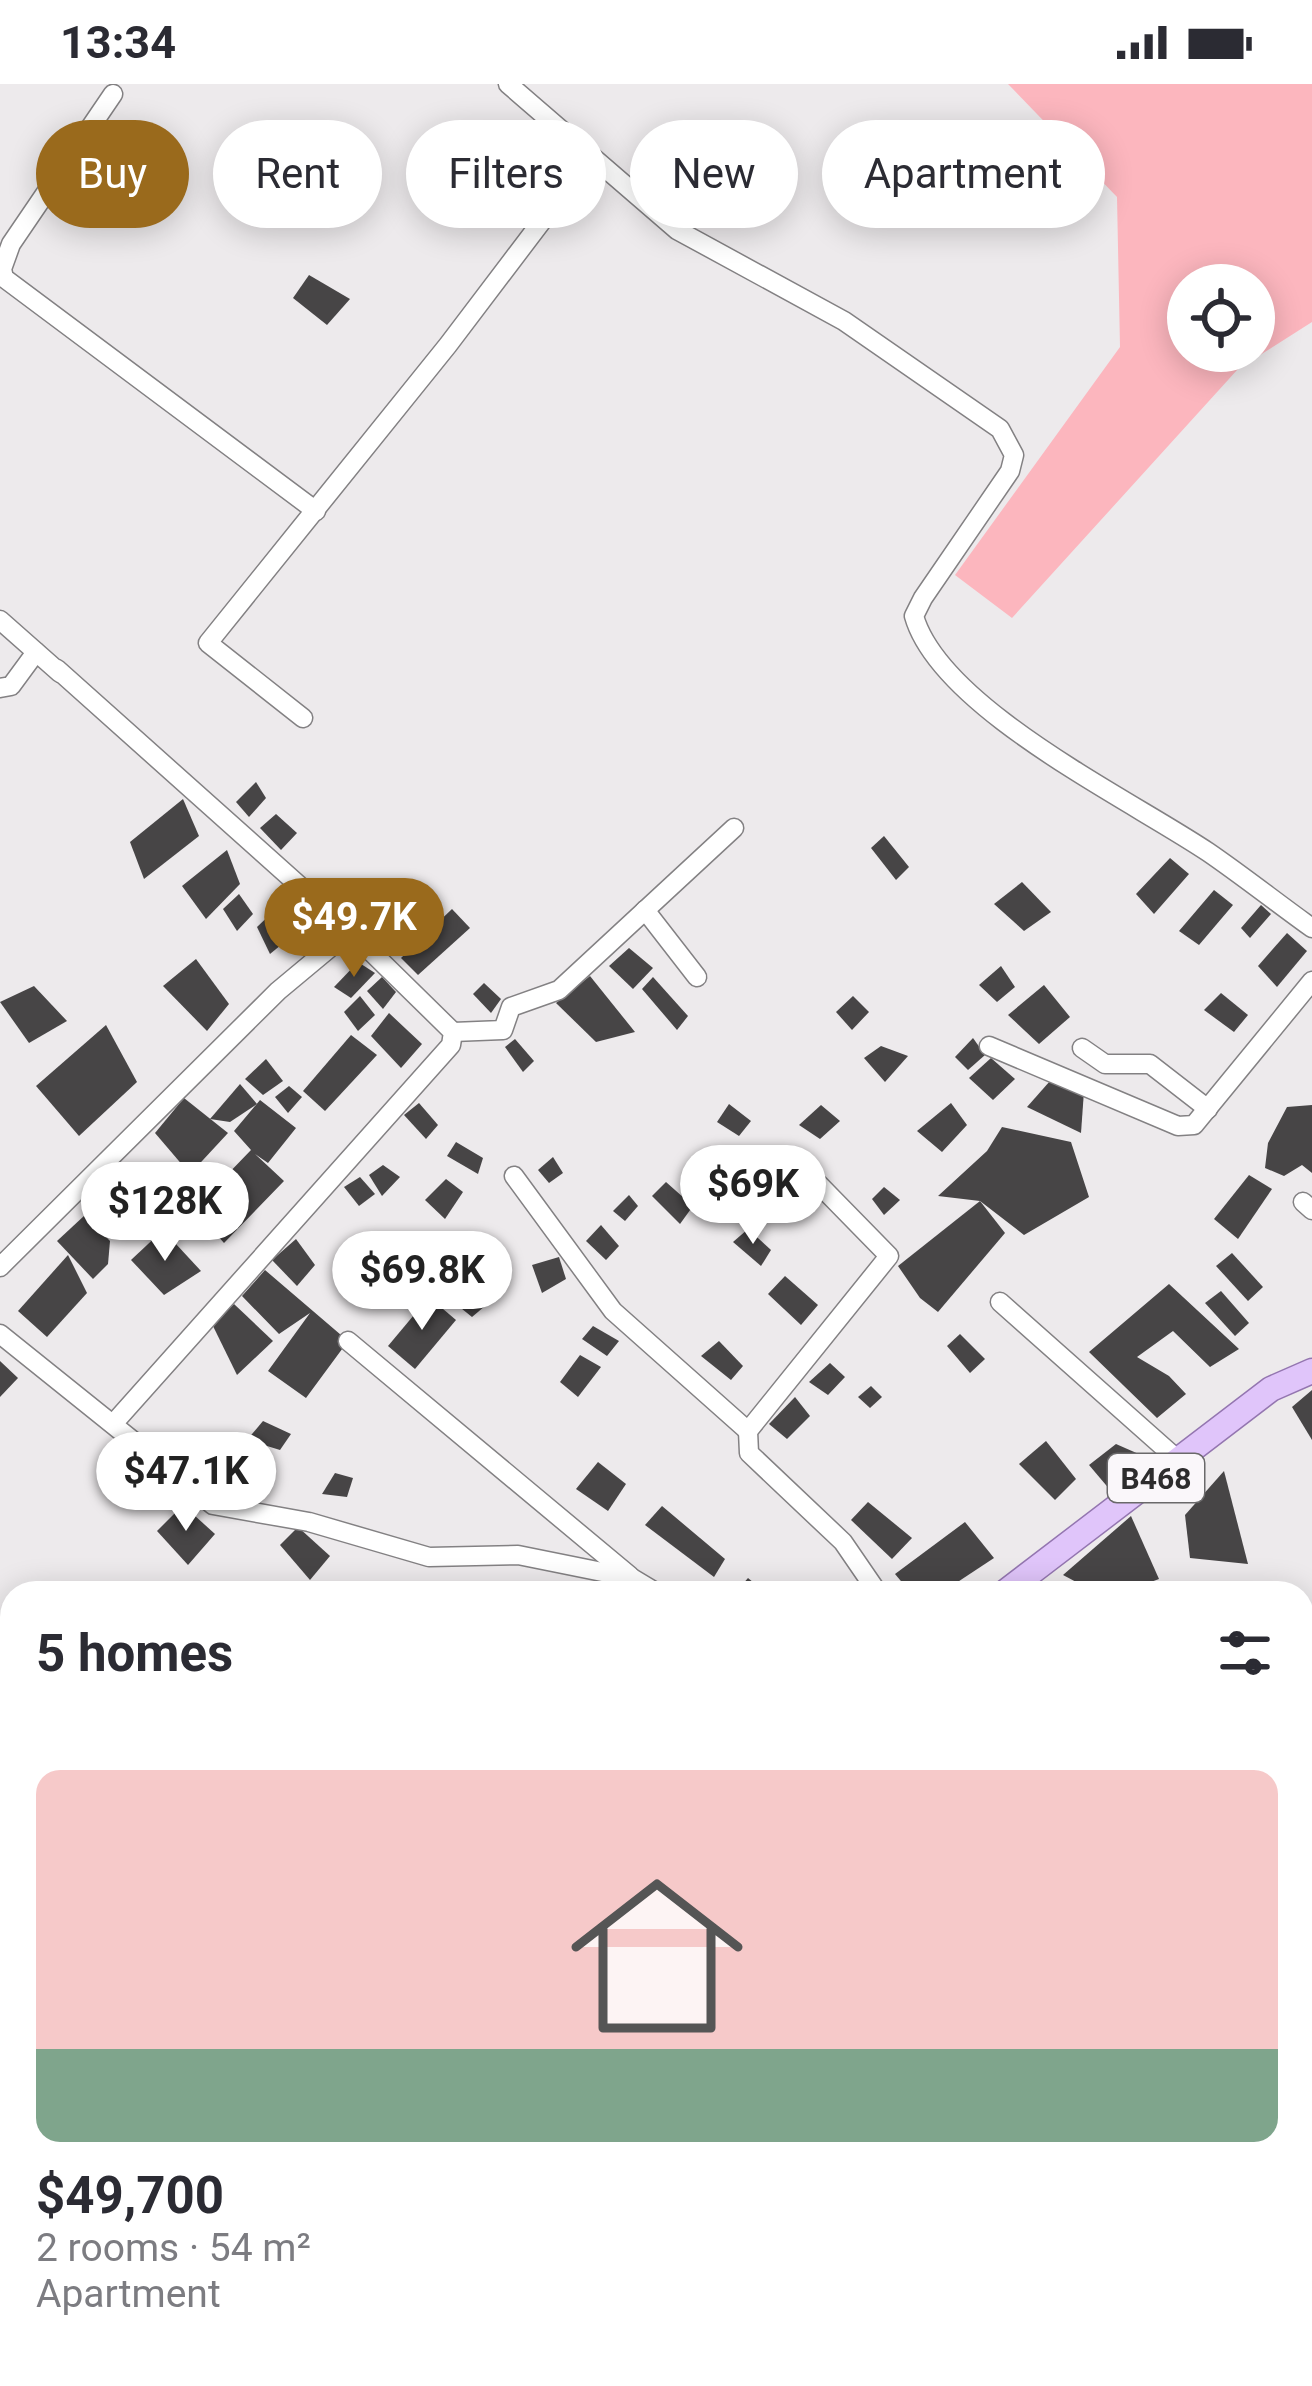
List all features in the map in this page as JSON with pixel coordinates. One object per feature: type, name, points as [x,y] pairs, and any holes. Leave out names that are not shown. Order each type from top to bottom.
[{"type":"main road","name":"B468","points":[[1020,1581],[1270,1389],[1312,1371]]},
{"type":"street","points":[[508,84],[547,120]]},
{"type":"street","points":[[113,94],[11,244],[2,269],[4,278],[316,511]]},
{"type":"street","points":[[606,173],[677,230],[844,321],[1000,429],[1014,455],[1010,471],[914,616],[922,644],[1012,729],[1208,852],[1312,928]]},
{"type":"street","points":[[303,718],[208,643],[535,228]]},
{"type":"street","points":[[0,620],[350,931],[453,1032],[503,1030],[511,1007],[559,991],[734,828]]},
{"type":"street","points":[[0,688],[11,686],[36,652]]},
{"type":"street","points":[[645,910],[697,976]]},
{"type":"street","points":[[0,1267],[278,991],[350,931]]},
{"type":"street","points":[[989,1046],[1178,1126],[1194,1124],[1312,982]]},
{"type":"street","points":[[113,1424],[451,1045],[453,1032]]},
{"type":"street","points":[[1082,1048],[1105,1064],[1150,1064],[1208,1109]]},
{"type":"street","points":[[796,1161],[889,1256],[748,1431],[748,1454],[843,1542],[870,1581]]},
{"type":"street","points":[[514,1176],[613,1311],[748,1431]]},
{"type":"street","points":[[1000,1302],[1178,1460]]},
{"type":"street","points":[[0,1334],[213,1505],[309,1522],[428,1557],[518,1555],[632,1578]]},
{"type":"street","points":[[348,1341],[637,1581]]},
{"type":"shaded area","points":[[1008,84],[1312,84],[1312,322],[1275,346],[1275,264],[1167,264],[1167,372],[1235,372],[1012,618],[955,575],[1120,347],[1117,197],[1105,185],[1105,120],[1043,120]]},
{"type":"building","points":[[309,275],[350,299],[327,325],[293,298]]},
{"type":"building","points":[[256,782],[266,798],[249,817],[236,802]]},
{"type":"building","points":[[183,799],[199,836],[144,879],[130,842]]},
{"type":"building","points":[[276,814],[297,833],[281,850],[260,828]]},
{"type":"building","points":[[884,836],[909,867],[896,880],[871,848]]},
{"type":"building","points":[[227,850],[240,884],[206,919],[182,886]]},
{"type":"building","points":[[1170,858],[1189,874],[1154,914],[1136,894]]},
{"type":"building","points":[[1022,882],[1051,912],[1024,931],[994,904]]},
{"type":"building","points":[[1214,890],[1233,905],[1199,945],[1179,931]]},
{"type":"building","points":[[239,894],[253,914],[237,931],[223,909]]},
{"type":"building","points":[[1261,905],[1271,914],[1250,938],[1241,928]]},
{"type":"building","points":[[278,907],[298,931],[270,954],[257,927]]},
{"type":"building","points":[[452,909],[470,928],[418,975],[401,958]]},
{"type":"building","points":[[1287,933],[1307,951],[1277,987],[1258,966]]},
{"type":"building","points":[[629,948],[653,968],[633,989],[609,966]]},
{"type":"building","points":[[196,959],[229,1004],[207,1031],[163,986]]},
{"type":"building","points":[[358,962],[375,973],[351,998],[334,987]]},
{"type":"building","points":[[1001,966],[1015,987],[997,1002],[979,985]]},
{"type":"building","points":[[590,976],[635,1032],[596,1042],[556,1003]]},
{"type":"building","points":[[382,977],[396,992],[383,1009],[367,991]]},
{"type":"building","points":[[653,977],[688,1016],[677,1030],[642,989]]},
{"type":"building","points":[[484,983],[501,999],[491,1013],[473,994]]},
{"type":"building","points":[[1044,985],[1070,1017],[1039,1044],[1008,1015]]},
{"type":"building","points":[[34,986],[67,1021],[29,1043],[0,1002]]},
{"type":"building","points":[[1221,993],[1248,1015],[1234,1032],[1204,1010]]},
{"type":"building","points":[[360,996],[375,1015],[358,1031],[344,1012]]},
{"type":"building","points":[[853,996],[869,1012],[852,1030],[836,1012]]},
{"type":"building","points":[[389,1013],[422,1044],[401,1068],[371,1036]]},
{"type":"building","points":[[106,1025],[137,1082],[79,1136],[36,1086]]},
{"type":"building","points":[[351,1035],[377,1055],[325,1111],[303,1091]]},
{"type":"building","points":[[973,1038],[985,1055],[968,1070],[955,1057]]},
{"type":"building","points":[[515,1039],[534,1061],[523,1072],[505,1047]]},
{"type":"building","points":[[881,1046],[908,1056],[885,1082],[864,1058]]},
{"type":"building","points":[[991,1058],[1015,1079],[993,1100],[969,1078]]},
{"type":"building","points":[[266,1059],[283,1081],[263,1095],[245,1079]]},
{"type":"building","points":[[1050,1081],[1084,1091],[1081,1133],[1027,1107]]},
{"type":"building","points":[[240,1084],[257,1104],[230,1122],[210,1119]]},
{"type":"building","points":[[289,1086],[302,1097],[288,1113],[275,1097]]},
{"type":"building","points":[[184,1098],[228,1133],[190,1174],[155,1133]]},
{"type":"building","points":[[260,1100],[296,1128],[268,1163],[255,1154],[284,1181],[224,1243],[194,1209],[251,1150],[234,1131]]},
{"type":"building","points":[[419,1103],[438,1125],[426,1139],[404,1115]]},
{"type":"building","points":[[951,1103],[967,1125],[942,1152],[917,1131]]},
{"type":"building","points":[[729,1104],[751,1121],[739,1136],[717,1122]]},
{"type":"building","points":[[821,1105],[840,1121],[820,1139],[799,1125]]},
{"type":"building","points":[[1312,1105],[1312,1173],[1302,1165],[1284,1176],[1265,1168],[1268,1143],[1287,1107]]},
{"type":"building","points":[[1002,1127],[1071,1142],[1089,1197],[1024,1235],[980,1201],[938,1196],[987,1151]]},
{"type":"building","points":[[456,1142],[483,1158],[478,1174],[447,1156]]},
{"type":"building","points":[[553,1157],[563,1173],[549,1183],[538,1170]]},
{"type":"building","points":[[383,1165],[400,1177],[382,1196],[369,1175]]},
{"type":"building","points":[[1249,1175],[1272,1189],[1238,1239],[1214,1219]]},
{"type":"building","points":[[360,1177],[375,1194],[359,1206],[344,1187]]},
{"type":"building","points":[[446,1179],[463,1192],[445,1219],[425,1200]]},
{"type":"building","points":[[666,1182],[693,1206],[680,1224],[652,1196]]},
{"type":"building","points":[[884,1187],[900,1200],[884,1215],[872,1199]]},
{"type":"building","points":[[629,1195],[638,1206],[625,1221],[613,1211]]},
{"type":"building","points":[[980,1201],[1005,1233],[938,1312],[920,1298],[898,1266]]},
{"type":"building","points":[[85,1215],[110,1241],[108,1264],[93,1279],[57,1241]]},
{"type":"building","points":[[601,1225],[619,1246],[606,1260],[586,1241]]},
{"type":"building","points":[[748,1229],[771,1250],[761,1266],[733,1242]]},
{"type":"building","points":[[163,1230],[201,1271],[164,1295],[131,1260]]},
{"type":"building","points":[[296,1239],[315,1265],[297,1286],[272,1260]]},
{"type":"building","points":[[1232,1253],[1263,1287],[1248,1301],[1216,1266]]},
{"type":"building","points":[[68,1255],[87,1293],[47,1337],[18,1311]]},
{"type":"building","points":[[559,1257],[566,1279],[542,1293],[532,1265]]},
{"type":"building","points":[[265,1270],[348,1341],[306,1398],[268,1371],[310,1313],[279,1334],[242,1296]]},
{"type":"building","points":[[785,1276],[818,1305],[801,1325],[768,1294]]},
{"type":"building","points":[[463,1281],[485,1306],[472,1317],[446,1296]]},
{"type":"building","points":[[1169,1284],[1239,1349],[1210,1367],[1173,1331],[1137,1357],[1169,1376],[1186,1394],[1157,1418],[1089,1352]]},
{"type":"building","points":[[1221,1291],[1249,1323],[1235,1336],[1205,1303]]},
{"type":"building","points":[[429,1297],[456,1320],[415,1369],[388,1346]]},
{"type":"building","points":[[234,1304],[273,1341],[237,1375],[212,1324]]},
{"type":"building","points":[[593,1326],[619,1341],[607,1356],[582,1339]]},
{"type":"building","points":[[960,1334],[985,1359],[970,1373],[947,1346]]},
{"type":"building","points":[[719,1341],[743,1366],[731,1380],[701,1356]]},
{"type":"building","points":[[580,1355],[601,1367],[578,1397],[560,1382]]},
{"type":"building","points":[[0,1361],[18,1378],[0,1397]]},
{"type":"building","points":[[830,1363],[845,1377],[828,1395],[809,1382]]},
{"type":"building","points":[[871,1386],[882,1397],[870,1408],[858,1397]]},
{"type":"building","points":[[1312,1390],[1312,1440],[1292,1407]]},
{"type":"building","points":[[795,1397],[810,1416],[787,1439],[769,1424]]},
{"type":"building","points":[[263,1421],[291,1434],[280,1450],[247,1440]]},
{"type":"building","points":[[1046,1441],[1076,1479],[1055,1500],[1019,1464]]},
{"type":"building","points":[[1116,1444],[1141,1455],[1111,1491],[1089,1465]]},
{"type":"building","points":[[598,1462],[626,1484],[608,1511],[576,1489]]},
{"type":"building","points":[[1224,1471],[1248,1564],[1190,1558],[1185,1515]]},
{"type":"building","points":[[335,1473],[353,1478],[347,1497],[322,1494]]},
{"type":"building","points":[[868,1502],[912,1538],[892,1559],[851,1520]]},
{"type":"building","points":[[183,1505],[215,1534],[188,1565],[157,1531]]},
{"type":"building","points":[[662,1506],[725,1559],[714,1577],[645,1525]]},
{"type":"building","points":[[1131,1516],[1159,1579],[1074,1581],[1063,1575]]},
{"type":"building","points":[[965,1522],[994,1558],[959,1581],[901,1581],[895,1574]]},
{"type":"building","points":[[298,1527],[330,1556],[310,1580],[280,1545]]}]
